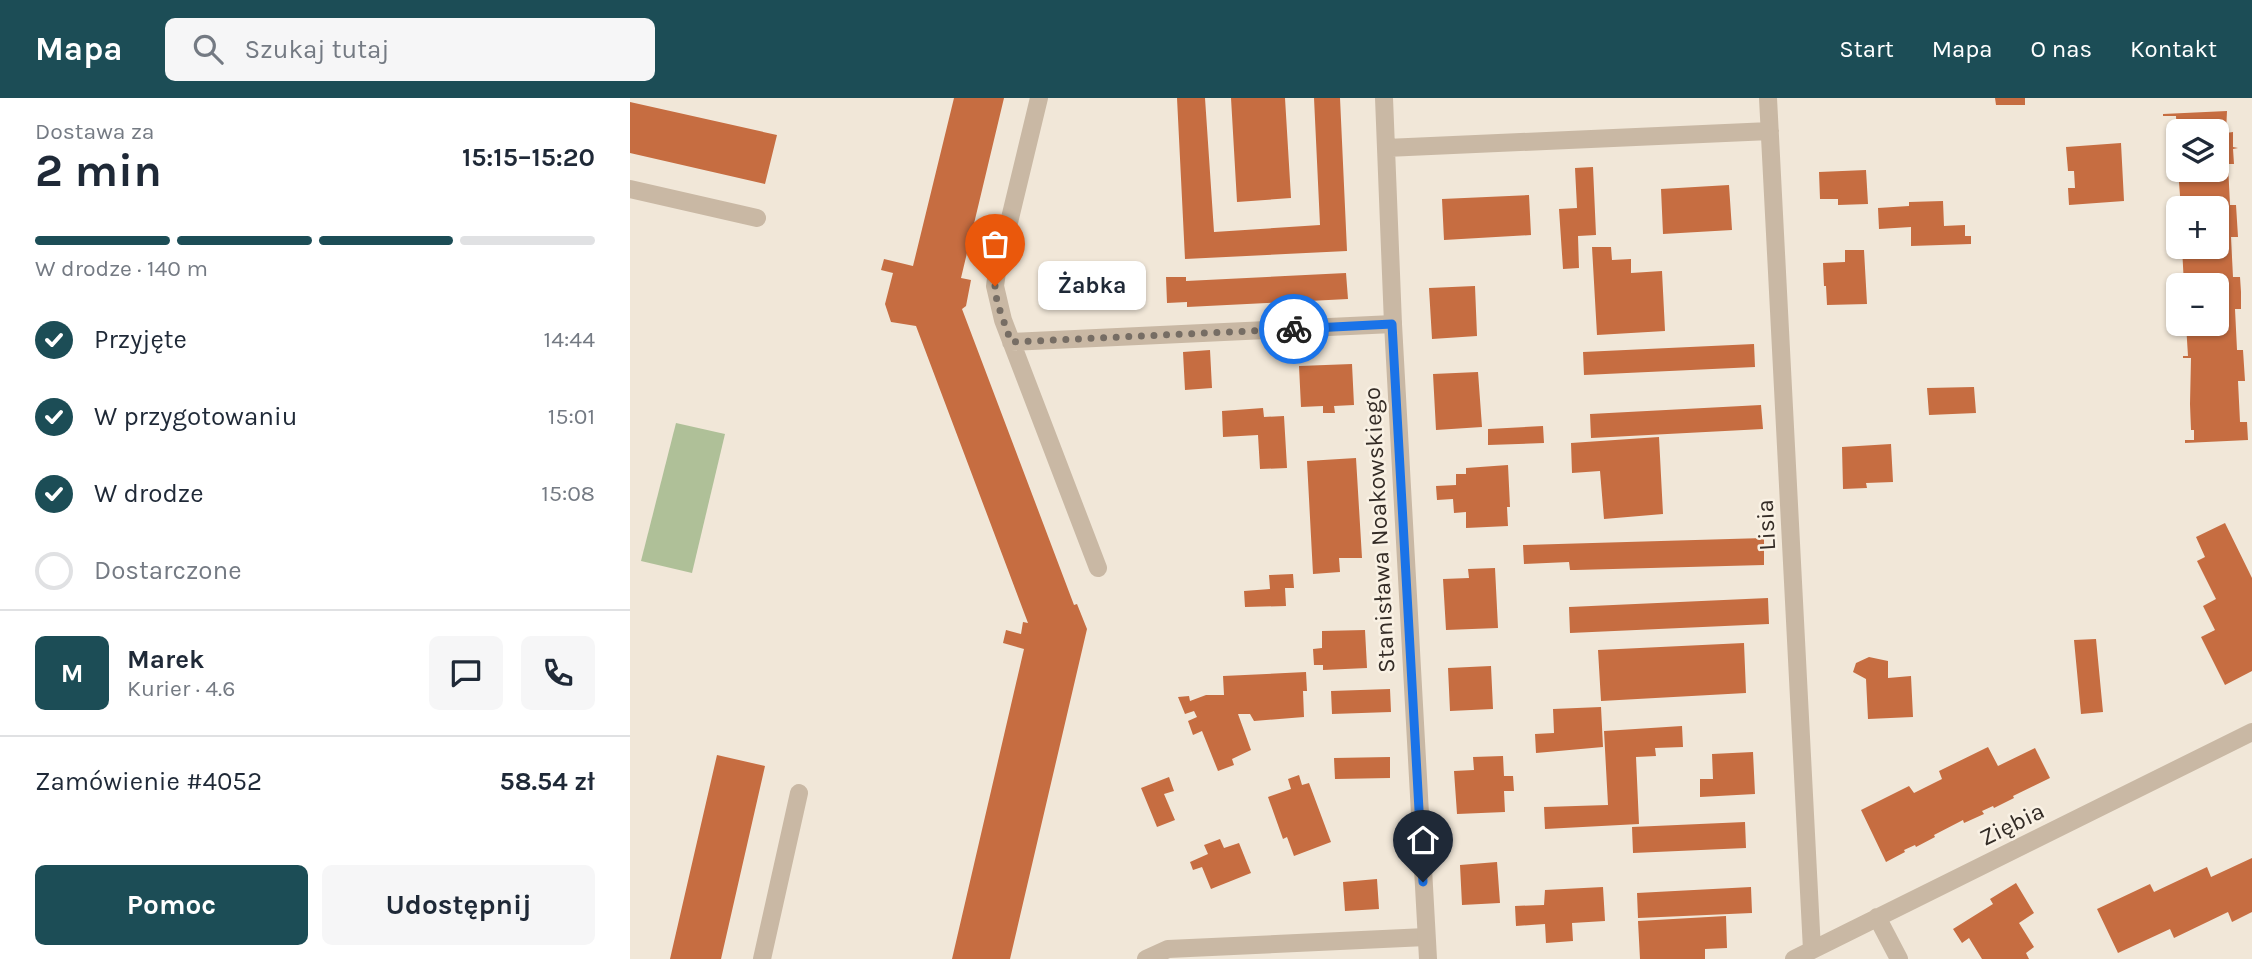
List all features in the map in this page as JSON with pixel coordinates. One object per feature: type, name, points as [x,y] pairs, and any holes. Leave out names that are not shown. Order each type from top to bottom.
[{"type":"street","points":[[1039,98],[995,286],[997,302],[1098,568]]},
{"type":"street","name":"Stanisława Noakowskiego","points":[[1384,98],[1392,324],[1427,959]]},
{"type":"street","name":"Lisia","points":[[1768,98],[1812,950]]},
{"type":"street","points":[[1385,148],[1770,131]]},
{"type":"street","points":[[630,189],[757,218]]},
{"type":"street","points":[[1011,342],[1392,324]]},
{"type":"street","name":"Ziębia","points":[[1794,959],[2252,732]]},
{"type":"street","points":[[762,959],[799,793]]},
{"type":"street","points":[[1877,918],[1899,959]]},
{"type":"street","points":[[1146,959],[1168,949],[1426,937]]},
{"type":"green space","points":[[676,423],[725,434],[692,573],[641,561]]},
{"type":"building","points":[[954,98],[1004,98],[961,278],[971,280],[966,306],[962,309],[1074,605],[1077,604],[1087,629],[1010,959],[952,959],[1024,649],[1003,643],[1006,630],[1021,634],[1023,622],[1028,623],[916,326],[891,322],[885,304],[893,273],[881,270],[884,259],[913,266]]},
{"type":"building","points":[[1177,98],[1205,98],[1214,232],[1320,225],[1314,98],[1340,98],[1347,251],[1185,259]]},
{"type":"building","points":[[1231,98],[1285,98],[1291,198],[1237,202]]},
{"type":"building","points":[[1995,98],[2025,98],[2025,105],[1996,105]]},
{"type":"building","points":[[630,102],[777,135],[765,184],[630,153]]},
{"type":"building","points":[[2227,111],[2227,119],[2176,119],[2176,116],[2163,114]]},
{"type":"building","points":[[2233,132],[2233,147],[2238,148],[2233,149],[2234,164],[2229,164],[2229,133]]},
{"type":"building","points":[[2121,143],[2124,201],[2069,205],[2068,188],[2075,188],[2074,171],[2068,171],[2066,147]]},
{"type":"building","points":[[1593,167],[1596,235],[1578,236],[1579,268],[1563,269],[1559,209],[1577,208],[1575,168]]},
{"type":"building","points":[[1866,170],[1868,204],[1838,205],[1838,199],[1820,199],[1819,172]]},
{"type":"building","points":[[2179,182],[2229,182],[2230,205],[2236,205],[2238,237],[2231,237],[2233,277],[2240,277],[2241,309],[2235,309],[2237,350],[2243,350],[2245,381],[2238,381],[2240,422],[2247,422],[2248,440],[2185,443],[2185,440],[2194,440],[2190,404],[2191,358],[2183,358],[2188,356],[2187,336],[2229,336],[2229,273],[2183,273],[2183,259],[2229,259],[2229,196],[2180,196]]},
{"type":"building","points":[[1729,185],[1732,230],[1663,234],[1661,189]]},
{"type":"building","points":[[1529,195],[1531,235],[1444,240],[1442,199]]},
{"type":"building","points":[[1943,201],[1944,226],[1965,225],[1965,236],[1971,236],[1971,244],[1911,246],[1911,227],[1879,229],[1878,208],[1909,206],[1909,202]]},
{"type":"building","points":[[1592,247],[1611,247],[1612,260],[1631,259],[1631,273],[1662,271],[1665,331],[1597,335]]},
{"type":"building","points":[[1845,250],[1864,250],[1867,304],[1827,305],[1823,263],[1845,262]]},
{"type":"building","points":[[1346,273],[1348,299],[1187,307],[1187,302],[1167,303],[1166,277],[1186,277],[1186,281]]},
{"type":"building","points":[[1475,286],[1477,336],[1432,339],[1429,288]]},
{"type":"building","points":[[1754,344],[1755,367],[1584,375],[1583,352]]},
{"type":"building","points":[[1210,350],[1212,388],[1185,390],[1183,352]]},
{"type":"building","points":[[1352,364],[1354,405],[1334,406],[1335,413],[1323,413],[1323,406],[1301,407],[1299,366]]},
{"type":"building","points":[[1478,372],[1482,427],[1436,430],[1433,374]]},
{"type":"building","points":[[1974,387],[1976,413],[1929,415],[1927,388]]},
{"type":"building","points":[[1761,405],[1763,429],[1591,438],[1590,414]]},
{"type":"building","points":[[1263,408],[1264,417],[1284,416],[1287,468],[1260,469],[1258,435],[1223,437],[1222,411]]},
{"type":"building","points":[[1543,426],[1544,443],[1488,445],[1488,429]]},
{"type":"building","points":[[1659,437],[1663,514],[1604,519],[1600,471],[1572,473],[1571,443]]},
{"type":"building","points":[[1891,444],[1893,482],[1866,483],[1867,488],[1843,489],[1842,447]]},
{"type":"building","points":[[1356,458],[1362,558],[1339,558],[1340,572],[1313,574],[1307,461]]},
{"type":"building","points":[[1508,465],[1508,526],[1466,528],[1466,512],[1454,513],[1453,499],[1437,500],[1436,486],[1456,485],[1456,474],[1466,474],[1466,468]]},
{"type":"building","points":[[2225,523],[2252,578],[2252,671],[2225,685],[2201,637],[2215,630],[2203,606],[2216,599],[2197,561],[2205,557],[2196,537]]},
{"type":"building","points":[[1764,538],[1764,565],[1570,570],[1569,562],[1524,564],[1523,545]]},
{"type":"building","points":[[1495,568],[1498,628],[1446,630],[1443,579],[1469,578],[1468,569]]},
{"type":"building","points":[[1293,574],[1294,588],[1285,588],[1286,606],[1245,607],[1244,591],[1270,589],[1269,575]]},
{"type":"building","points":[[1768,598],[1769,624],[1570,633],[1569,607]]},
{"type":"building","points":[[1365,630],[1367,668],[1323,670],[1323,665],[1314,665],[1313,649],[1322,648],[1322,631]]},
{"type":"building","points":[[2096,639],[2103,712],[2081,714],[2074,640]]},
{"type":"building","points":[[1744,643],[1746,693],[1601,701],[1598,650]]},
{"type":"building","points":[[1869,657],[1888,661],[1888,678],[1911,676],[1913,717],[1868,719],[1866,679],[1853,672],[1856,663]]},
{"type":"building","points":[[1491,666],[1493,709],[1450,711],[1448,668]]},
{"type":"building","points":[[1306,672],[1307,691],[1303,691],[1304,717],[1254,721],[1250,714],[1238,714],[1251,750],[1232,759],[1234,765],[1218,771],[1202,731],[1193,735],[1188,721],[1197,717],[1194,711],[1185,714],[1178,697],[1189,696],[1190,701],[1206,695],[1224,695],[1223,676]]},
{"type":"building","points":[[1390,689],[1391,712],[1332,714],[1331,691]]},
{"type":"building","points":[[1601,707],[1603,747],[1536,753],[1535,734],[1554,733],[1553,709]]},
{"type":"building","points":[[1682,726],[1683,747],[1655,748],[1656,756],[1636,757],[1639,824],[1545,829],[1544,807],[1608,805],[1604,731]]},
{"type":"building","points":[[1988,747],[1998,766],[2035,748],[2050,778],[1994,808],[1993,806],[1982,811],[1984,814],[1964,823],[1963,820],[1916,847],[1915,845],[1904,850],[1905,852],[1886,862],[1861,810],[1909,786],[1914,793],[1942,779],[1939,771]]},
{"type":"building","points":[[1753,752],[1755,794],[1700,797],[1700,779],[1713,779],[1712,754]]},
{"type":"building","points":[[717,755],[765,766],[721,959],[670,959]]},
{"type":"building","points":[[1503,756],[1504,776],[1513,776],[1514,791],[1504,791],[1505,812],[1457,814],[1454,771],[1474,770],[1473,757]]},
{"type":"building","points":[[1390,757],[1390,778],[1335,779],[1334,758]]},
{"type":"building","points":[[1299,775],[1302,785],[1309,783],[1331,842],[1294,856],[1287,837],[1283,839],[1268,797],[1291,789],[1288,779]]},
{"type":"building","points":[[1169,777],[1174,791],[1164,794],[1175,820],[1157,827],[1141,788]]},
{"type":"building","points":[[1745,822],[1746,848],[1633,853],[1632,827]]},
{"type":"building","points":[[1220,839],[1224,848],[1239,843],[1251,873],[1211,889],[1202,867],[1193,870],[1190,862],[1208,854],[1204,845]]},
{"type":"building","points":[[2252,858],[2252,912],[2232,922],[2228,912],[2174,938],[2170,929],[2118,953],[2097,909],[2150,884],[2154,892],[2207,867],[2211,877]]},
{"type":"building","points":[[1497,862],[1500,903],[1462,905],[1460,865]]},
{"type":"building","points":[[1377,879],[1379,909],[1345,911],[1343,882]]},
{"type":"building","points":[[2016,883],[2034,913],[2019,923],[2034,947],[2026,953],[2029,959],[1982,959],[1969,938],[1962,943],[1953,929],[1993,904],[1990,899]]},
{"type":"building","points":[[1603,887],[1605,921],[1572,923],[1573,941],[1546,943],[1545,924],[1516,926],[1515,906],[1544,905],[1545,890]]},
{"type":"building","points":[[1751,887],[1752,913],[1638,918],[1637,893]]},
{"type":"building","points":[[1726,916],[1727,948],[1705,949],[1705,959],[1640,959],[1638,921]]},
{"type":"way so far","points":[[995,286],[997,302],[1011,342],[1294,329]]},
{"type":"place","name":"Żabka","points":[[995,286]]},
{"type":"route","points":[[1294,329],[1392,324],[1423,882]]}]
